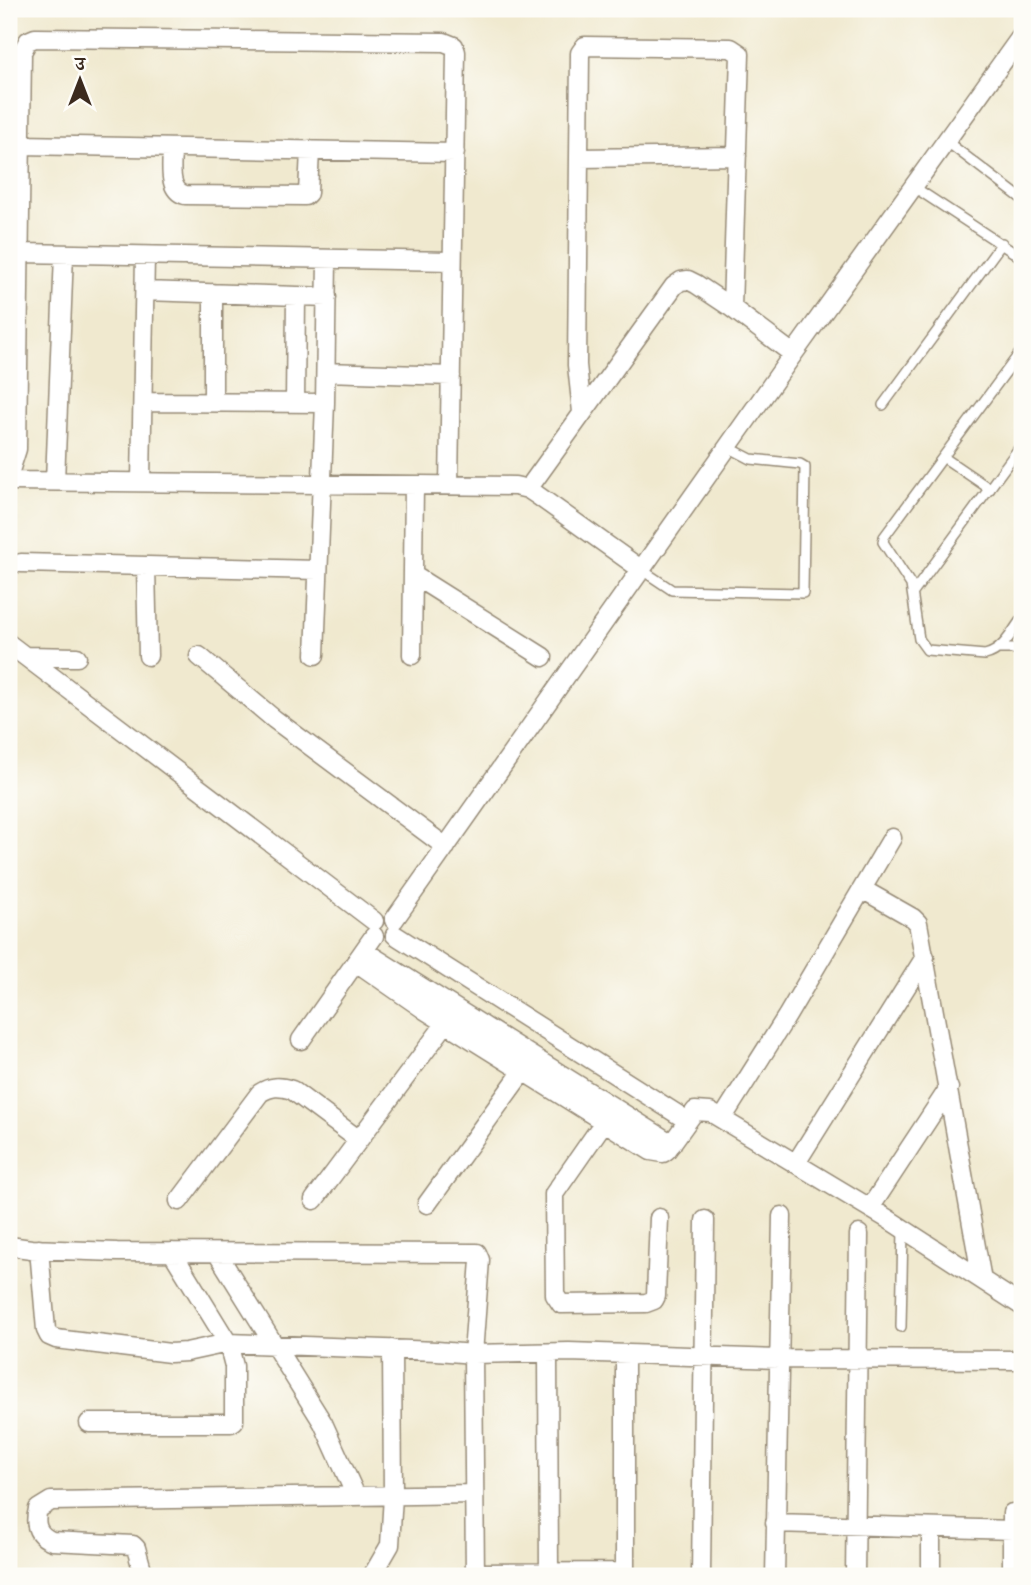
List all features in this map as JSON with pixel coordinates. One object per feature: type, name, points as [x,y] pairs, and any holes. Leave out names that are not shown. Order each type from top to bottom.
[{"type":"street","points":[[395,928],[446,847],[1022,35]]},
{"type":"street","points":[[9,474],[17,449],[14,386],[21,253],[15,166],[20,145],[22,52],[28,41],[35,38],[444,43],[454,46],[457,51],[449,485]]},
{"type":"street","points":[[582,412],[577,365],[582,48],[589,45],[736,50],[740,54],[732,308]]},
{"type":"street","points":[[20,145],[455,153]]},
{"type":"street","points":[[172,148],[173,187],[177,193],[185,195],[305,196],[308,193],[310,150]]},
{"type":"street","points":[[579,158],[737,156]]},
{"type":"street","points":[[21,253],[452,261]]},
{"type":"street","points":[[55,481],[64,254]]},
{"type":"street","points":[[141,481],[145,256]]},
{"type":"street","points":[[315,655],[326,372],[327,258]]},
{"type":"street","points":[[528,489],[674,286],[681,281],[688,280],[732,308],[793,355]]},
{"type":"street","points":[[145,291],[327,297]]},
{"type":"street","points":[[213,293],[213,402]]},
{"type":"street","points":[[295,403],[296,296]]},
{"type":"street","points":[[326,372],[451,376]]},
{"type":"street","points":[[143,402],[325,403]]},
{"type":"street","points":[[9,481],[515,486],[528,489],[642,569]]},
{"type":"street","points":[[412,655],[415,485]]},
{"type":"street","points":[[21,563],[318,569]]},
{"type":"street","points":[[146,566],[148,656]]},
{"type":"street","points":[[413,575],[543,657]]},
{"type":"street","points":[[9,644],[27,656],[367,943],[446,1023],[657,1153],[667,1150],[695,1111],[710,1112],[870,1208],[1022,1306]]},
{"type":"street","points":[[27,656],[77,657]]},
{"type":"street","points":[[199,656],[274,719],[446,847]]},
{"type":"street","points":[[722,1119],[892,838]]},
{"type":"street","points":[[862,889],[913,918],[920,930],[982,1280]]},
{"type":"street","points":[[301,1040],[367,943],[380,916],[388,916],[395,928],[688,1121]]},
{"type":"street","points":[[367,943],[671,1144]]},
{"type":"street","points":[[796,1163],[925,957]]},
{"type":"street","points":[[314,1200],[446,1023]]},
{"type":"street","points":[[427,1203],[523,1071]]},
{"type":"street","points":[[179,1201],[260,1093],[268,1087],[279,1086],[292,1090],[359,1140]]},
{"type":"street","points":[[870,1208],[949,1087]]},
{"type":"street","points":[[604,1122],[554,1194],[557,1301],[561,1304],[646,1303],[654,1300],[659,1218]]},
{"type":"street","points":[[775,1576],[782,1216]]},
{"type":"street","points":[[701,1576],[705,1220]]},
{"type":"street","points":[[855,1576],[859,1234]]},
{"type":"street","points":[[9,1246],[217,1253],[477,1253],[480,1260],[473,1354],[475,1575],[625,1574],[625,1354]]},
{"type":"street","points":[[39,1249],[46,1330],[49,1336],[170,1353],[228,1343],[473,1354],[1022,1360]]},
{"type":"street","points":[[89,1423],[234,1421],[234,1366],[228,1343],[172,1252]]},
{"type":"street","points":[[217,1253],[324,1423],[356,1496]]},
{"type":"street","points":[[372,1576],[390,1545],[393,1496],[391,1349]]},
{"type":"street","points":[[548,1353],[549,1574]]},
{"type":"street","points":[[151,1576],[143,1573],[133,1545],[52,1541],[44,1538],[37,1530],[38,1508],[51,1501],[474,1494]]},
{"type":"street","points":[[775,1523],[931,1528],[1012,1521],[1012,1576]]},
{"type":"street","points":[[931,1528],[931,1576]]},
{"type":"lane","points":[[947,141],[1022,199]]},
{"type":"lane","points":[[914,187],[1022,258]]},
{"type":"lane","points":[[884,405],[1002,243]]},
{"type":"lane","points":[[1022,350],[884,537],[886,548],[911,585],[919,639],[927,650],[985,655],[999,649],[1022,649]]},
{"type":"lane","points":[[914,593],[1022,444]]},
{"type":"lane","points":[[642,569],[672,590],[803,593],[805,467],[800,464],[751,459],[728,447]]},
{"type":"lane","points":[[943,457],[990,489]]},
{"type":"lane","points":[[999,649],[1022,618]]},
{"type":"lane","points":[[901,1327],[903,1229]]}]
